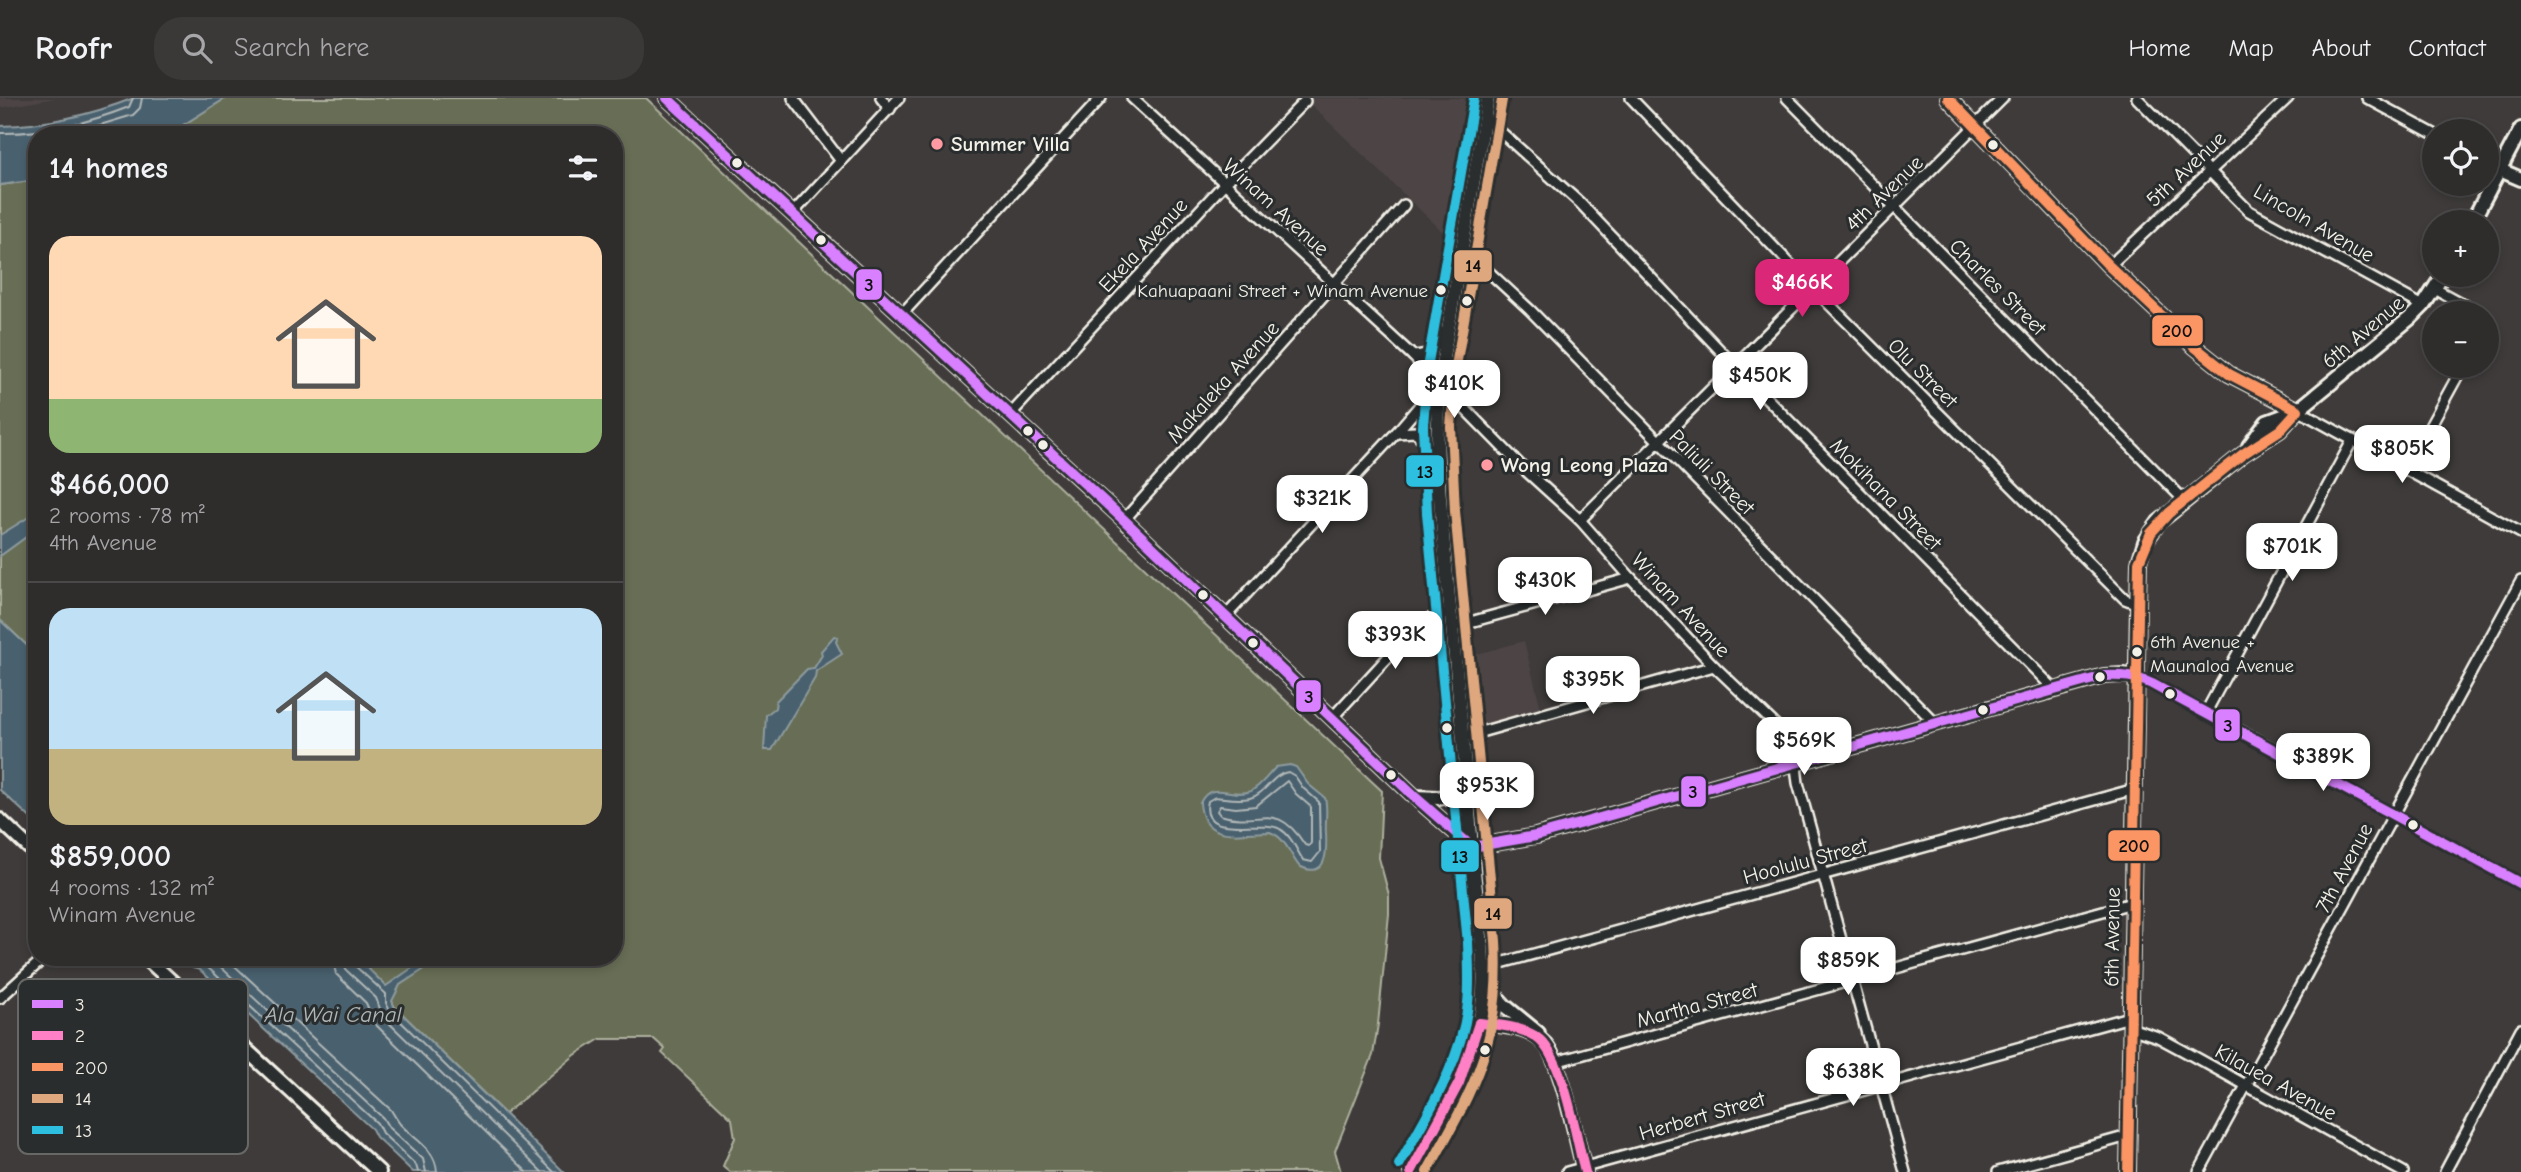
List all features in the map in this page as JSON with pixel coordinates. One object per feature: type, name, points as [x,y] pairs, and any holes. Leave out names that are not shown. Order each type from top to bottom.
[{"type":"street","points":[[667,98],[1124,520],[1415,797],[1472,847]]},
{"type":"street","points":[[793,98],[841,161]]},
{"type":"street","points":[[881,98],[890,109]]},
{"type":"street","points":[[792,214],[899,98]]},
{"type":"street","points":[[902,314],[1101,98]]},
{"type":"street","name":"Winam Avenue","points":[[1132,98],[1440,382],[1525,470],[1580,520],[1630,578],[1714,666],[1785,734],[1794,750],[1798,783],[1905,1172]]},
{"type":"street","points":[[1411,1172],[1459,1083],[1479,1023],[1484,983],[1437,457],[1437,412],[1450,318],[1488,98]]},
{"type":"street","name":"Olu Street","points":[[1630,98],[1812,287],[2125,599],[2138,604]]},
{"type":"street","name":"Charles Street","points":[[1787,98],[2185,500]]},
{"type":"street","points":[[1948,98],[2109,266],[2195,347],[2229,374],[2521,533]]},
{"type":"street","name":"4th Avenue","points":[[1580,520],[2003,98]]},
{"type":"street","name":"Lincoln Avenue","points":[[2137,98],[2249,211],[2422,305]]},
{"type":"street","name":"5th Avenue","points":[[2109,266],[2288,98]]},
{"type":"street","points":[[2367,98],[2422,128]]},
{"type":"street","name":"Ekela Avenue","points":[[1010,415],[1224,184],[1305,101]]},
{"type":"street","name":"Mokihana Street","points":[[1484,117],[1580,203],[1735,366],[2054,690]]},
{"type":"street","points":[[2478,210],[2521,129]]},
{"type":"street","points":[[2500,170],[2521,179]]},
{"type":"street","name":"Makaleka Avenue","points":[[1124,520],[1404,205]]},
{"type":"street","name":"Paliuli Street","points":[[1462,247],[1530,310],[1935,723]]},
{"type":"street","points":[[2435,289],[2457,301]]},
{"type":"street","name":"6th Avenue","points":[[2427,301],[2435,289]]},
{"type":"street","name":"6th Avenue","points":[[2128,1172],[2139,562],[2146,542],[2159,522],[2243,454],[2280,430],[2298,410],[2422,307]]},
{"type":"street","points":[[1413,356],[1427,355],[1436,349],[1450,318]]},
{"type":"street","points":[[2406,470],[2456,378]]},
{"type":"street","points":[[1225,617],[1440,382]]},
{"type":"street","points":[[2265,393],[2270,402],[2267,422]]},
{"type":"street","name":"6th Avenue","points":[[2243,454],[2267,422],[2298,410]]},
{"type":"street","points":[[1396,433],[1416,432],[1437,457]]},
{"type":"street","points":[[2206,712],[2352,441]]},
{"type":"street","points":[[1452,627],[1630,578]]},
{"type":"street","name":"7th Avenue","points":[[2199,1172],[2521,581]]},
{"type":"street","points":[[1332,718],[1415,628],[1429,619],[1451,612]]},
{"type":"street","points":[[1463,737],[1714,666]]},
{"type":"street","points":[[1472,847],[1536,836],[2104,676],[2123,675],[2137,677],[2206,712],[2521,884]]},
{"type":"street","points":[[1415,797],[1439,798],[1452,795],[1466,771]]},
{"type":"street","name":"Hoolulu Street","points":[[1483,968],[2135,789]]},
{"type":"street","points":[[1,824],[28,847]]},
{"type":"street","name":"Martha Street","points":[[1555,1062],[2132,904]]},
{"type":"street","points":[[21,979],[35,966]]},
{"type":"street","points":[[155,966],[169,979]]},
{"type":"street","points":[[0,998],[18,982]]},
{"type":"street","points":[[1484,983],[1505,1006],[1535,1030],[1555,1062],[1584,1170]]},
{"type":"street","name":"Kilauea Avenue","points":[[2130,1022],[2403,1172]]},
{"type":"street","name":"Herbert Street","points":[[1567,1172],[1584,1170],[1907,1077],[2130,1022]]},
{"type":"street","points":[[1479,1023],[1503,1025],[1544,1042]]},
{"type":"street","points":[[2445,1172],[2521,1029]]},
{"type":"street","points":[[248,1052],[379,1172]]},
{"type":"street","points":[[1998,1172],[2128,1136]]},
{"type":"shaded area","points":[[0,98],[56,98],[0,108]]},
{"type":"shaded area","points":[[1304,98],[1477,98],[1456,235],[1444,233]]},
{"type":"shaded area","points":[[1524,641],[1541,709],[1481,727],[1474,655]]},
{"type":"green space","points":[[226,98],[646,98],[1382,791],[1379,858],[1389,895],[1389,914],[1378,1024],[1373,1055],[1335,1151],[1341,1172],[730,1172],[723,1166],[735,1138],[732,1119],[662,1053],[665,1049],[654,1039],[600,1039],[575,1055],[505,1114],[394,1006],[386,986],[365,966],[623,966],[623,126],[181,126]]},
{"type":"green space","points":[[28,181],[28,646],[0,620],[0,185]]},
{"type":"water","points":[[134,98],[226,98],[181,126],[28,126],[28,181],[0,185],[0,126],[34,124],[101,109]]},
{"type":"water","points":[[28,518],[28,536],[0,556],[0,535]]},
{"type":"water","points":[[0,620],[28,646],[28,816],[0,790]]},
{"type":"water","points":[[834,636],[838,637],[836,642],[842,654],[816,671],[815,678],[772,750],[764,750],[766,715],[807,669],[814,668],[822,655],[821,651]]},
{"type":"water","points":[[1276,767],[1296,767],[1308,784],[1325,798],[1326,848],[1323,862],[1315,869],[1299,866],[1284,842],[1270,832],[1225,833],[1208,825],[1203,816],[1200,803],[1210,792],[1251,791]]},
{"type":"water","name":"Ala Wai Canal","points":[[191,966],[365,966],[386,986],[415,966],[429,966],[400,985],[392,1001],[394,1006],[564,1172],[413,1172],[376,1137],[372,1129],[248,1014],[248,979],[210,979],[200,970]]},
{"type":"transit line","name":"3","points":[[667,98],[1124,520],[1415,797],[1472,847]]},
{"type":"transit line","name":"13","points":[[1399,1165],[1451,1067],[1459,1046],[1469,996],[1468,944],[1427,513],[1423,427],[1427,368],[1474,98]]},
{"type":"transit line","name":"200","points":[[1948,98],[2109,266],[2195,347],[2229,374],[2298,410],[2280,430],[2243,454],[2169,513],[2151,533],[2139,562],[2128,1172]]},
{"type":"transit line","name":"14","points":[[1427,1172],[1458,1115],[1481,1062],[1489,1036],[1497,976],[1496,941],[1455,511],[1451,427],[1455,372],[1502,100]]},
{"type":"transit line","name":"3","points":[[1472,847],[1536,836],[2104,676],[2117,676],[2152,684],[2521,884]]},
{"type":"transit line","name":"2","points":[[1479,1023],[1523,1030],[1546,1047],[1561,1079],[1585,1172]]},
{"type":"transit line","name":"2","points":[[1411,1172],[1459,1083],[1479,1023]]},
{"type":"place","name":"Summer Villa","points":[[937,144]]},
{"type":"place","name":"Kahuapaani Street + Winam Avenue","points":[[1441,290]]},
{"type":"place","name":"Wong Leong Plaza","points":[[1487,465]]},
{"type":"place","name":"6th Avenue + Maunaloa Avenue","points":[[2137,652]]}]
